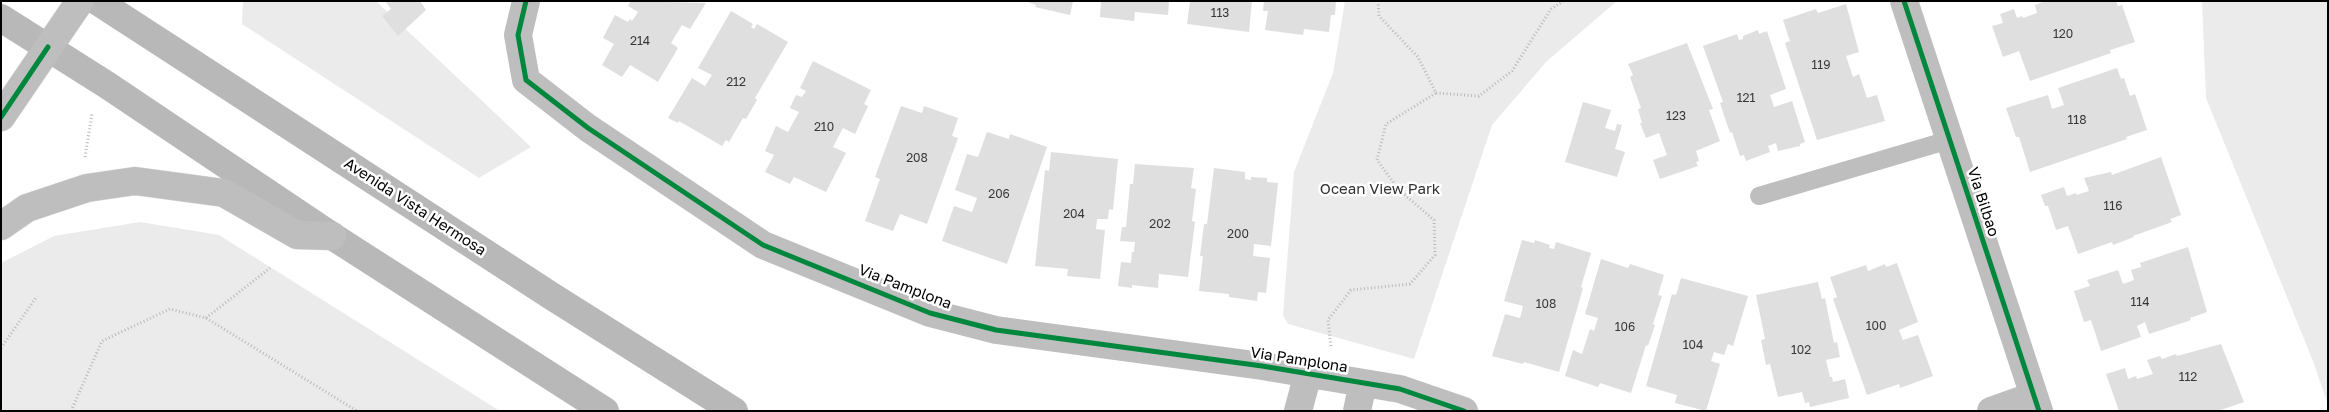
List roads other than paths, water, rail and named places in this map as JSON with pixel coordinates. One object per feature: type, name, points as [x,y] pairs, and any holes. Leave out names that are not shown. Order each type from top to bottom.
[{"type":"main road","name":"Avenida Vista Hermosa","points":[[97,1],[553,297],[734,411]]},
{"type":"main road","points":[[1,18],[48,47],[332,236],[605,411]]},
{"type":"street","points":[[1,117],[80,1]]},
{"type":"street","name":"Via Pamplona","points":[[526,1],[518,34],[526,80],[588,128],[763,245],[930,313],[996,330],[1308,374],[1400,389],[1464,411]]},
{"type":"street","name":"Via Bilbao","points":[[1904,1],[2036,403]]},
{"type":"street","points":[[1,226],[27,208],[87,188],[135,181],[224,193],[297,235],[332,236]]},
{"type":"street","name":"Via Pamplona","points":[[1298,411],[1308,374]]},
{"type":"street","name":"Via Pamplona","points":[[1357,411],[1363,383]]},
{"type":"street","points":[[1990,411],[2036,403]]},
{"type":"lane","points":[[1759,196],[1949,140]]},
{"type":"park label","name":"Ocean View Park","points":[[1380,189]]}]
